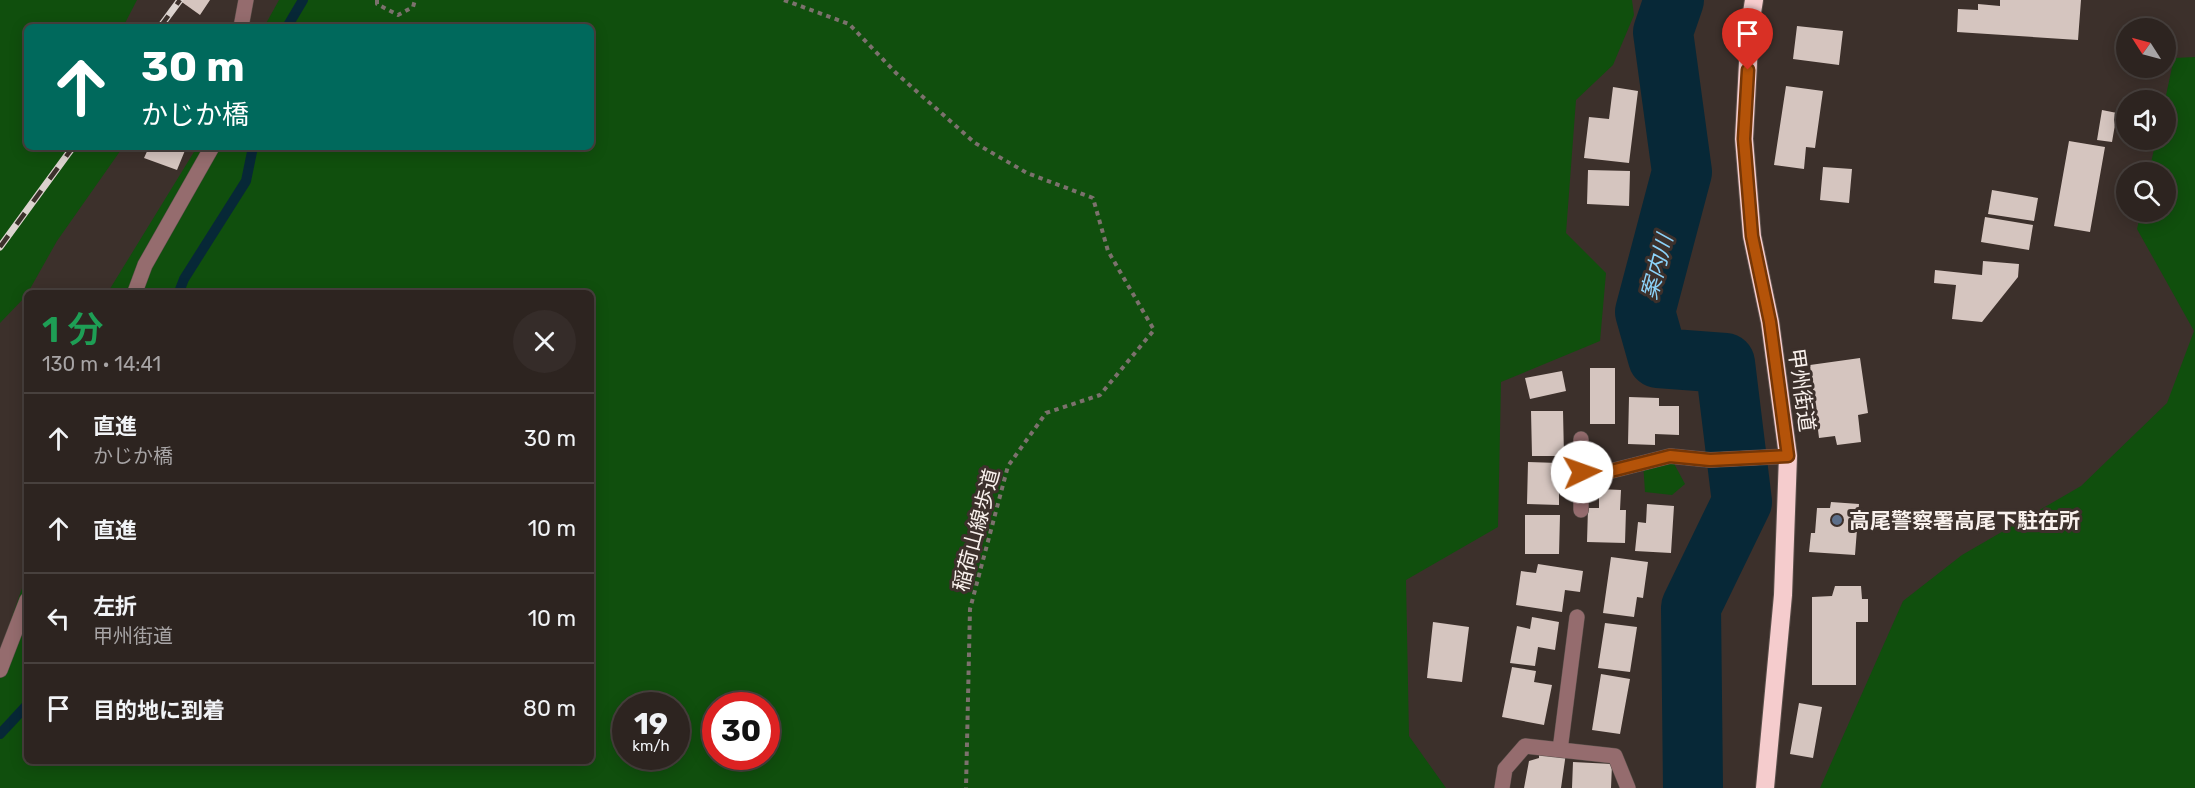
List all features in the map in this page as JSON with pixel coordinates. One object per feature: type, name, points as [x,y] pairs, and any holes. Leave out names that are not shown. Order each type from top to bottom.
[{"type":"highway","name":"甲州街道","points":[[1754,0],[1750,25],[1744,139],[1752,236],[1770,322],[1788,456],[1783,595],[1765,788]]},
{"type":"street","points":[[242,24],[246,0]]},
{"type":"street","points":[[136,290],[146,265],[210,150]]},
{"type":"street","points":[[1581,439],[1581,510]]},
{"type":"street","points":[[1582,472],[1611,471],[1670,456],[1710,460],[1788,456]]},
{"type":"street","points":[[0,670],[24,608]]},
{"type":"street","points":[[1560,750],[1577,617]]},
{"type":"street","points":[[1502,788],[1505,769],[1525,747],[1615,756],[1628,788]]},
{"type":"path","points":[[376,0],[377,4],[398,15],[413,7],[415,0]]},
{"type":"path","name":"稲荷山線歩道","points":[[784,0],[849,24],[896,73],[975,143],[1027,173],[1093,198],[1108,251],[1154,330],[1100,395],[1046,413],[1008,466],[970,609],[966,788]]},
{"type":"green space","points":[[0,0],[137,0],[125,24],[24,24],[24,150],[121,150],[57,241],[29,290],[24,290],[24,298],[0,323]]},
{"type":"green space","points":[[279,0],[1632,0],[1634,15],[1613,65],[1576,100],[1566,233],[1606,273],[1600,341],[1501,382],[1498,527],[1406,580],[1409,736],[1446,788],[0,788],[0,651],[24,583],[24,764],[594,764],[594,290],[109,290],[195,150],[594,150],[594,24],[266,24]]},
{"type":"green space","points":[[2195,57],[2195,788],[1820,788],[1903,601],[1962,555],[2081,486],[2167,403],[2194,331],[2137,229],[2139,222],[2176,222],[2176,162],[2151,162],[2154,150],[2176,150],[2176,90],[2167,90],[2170,78],[2176,78],[2176,58]]},
{"type":"green space","points":[[1670,456],[1685,484],[1672,495],[1645,492],[1643,462]]},
{"type":"building","points":[[179,0],[210,0],[200,15]]},
{"type":"building","points":[[2000,0],[2081,0],[2078,40],[1957,32],[1958,9],[1978,10],[1978,4],[2000,6]]},
{"type":"building","points":[[1797,26],[1843,31],[1839,65],[1793,59]]},
{"type":"building","points":[[1786,86],[1823,91],[1815,148],[1806,147],[1804,169],[1774,165]]},
{"type":"building","points":[[1613,87],[1638,91],[1629,163],[1584,158],[1589,117],[1609,119]]},
{"type":"building","points":[[2102,110],[2116,113],[2112,142],[2097,140]]},
{"type":"building","points":[[2069,141],[2105,147],[2090,232],[2054,226]]},
{"type":"building","points":[[148,150],[185,150],[177,170],[144,158]]},
{"type":"building","points":[[1823,167],[1852,169],[1849,203],[1820,200]]},
{"type":"building","points":[[1588,170],[1630,171],[1629,206],[1587,204]]},
{"type":"building","points":[[1992,190],[2038,198],[2034,221],[1988,214]]},
{"type":"building","points":[[1985,217],[2033,225],[2029,250],[1981,242]]},
{"type":"building","points":[[1983,261],[2019,264],[2018,277],[1982,322],[1952,319],[1956,285],[1934,283],[1935,270],[1982,275]]},
{"type":"building","points":[[1860,358],[1868,413],[1858,415],[1861,442],[1837,445],[1835,436],[1819,438],[1810,365]]},
{"type":"building","points":[[1590,368],[1615,368],[1615,424],[1590,424]]},
{"type":"building","points":[[1562,371],[1566,391],[1530,399],[1525,378]]},
{"type":"building","points":[[1629,397],[1659,398],[1659,406],[1679,406],[1679,435],[1655,434],[1655,445],[1628,444]]},
{"type":"building","points":[[1531,411],[1563,411],[1564,456],[1532,456]]},
{"type":"building","points":[[1528,462],[1559,463],[1559,505],[1527,504]]},
{"type":"building","points":[[1599,489],[1621,490],[1620,510],[1626,510],[1625,543],[1587,542],[1588,508],[1599,508]]},
{"type":"building","name":"高尾警察署高尾下駐在所","points":[[1831,502],[1859,504],[1855,555],[1809,552],[1811,533],[1815,533],[1817,508],[1830,508]]},
{"type":"building","points":[[1647,504],[1674,506],[1671,553],[1635,551],[1638,522],[1646,523]]},
{"type":"building","points":[[1525,515],[1560,515],[1559,554],[1525,554]]},
{"type":"building","points":[[1611,557],[1648,562],[1643,598],[1637,597],[1634,617],[1603,613]]},
{"type":"building","points":[[1538,564],[1583,571],[1580,592],[1565,590],[1562,612],[1516,605],[1521,571],[1536,573]]},
{"type":"building","points":[[1835,586],[1861,586],[1862,599],[1868,599],[1868,622],[1856,622],[1856,685],[1812,685],[1812,597],[1832,596]]},
{"type":"building","points":[[1532,617],[1559,622],[1555,650],[1538,647],[1535,666],[1510,663],[1517,626],[1530,629]]},
{"type":"building","points":[[1433,622],[1469,627],[1462,682],[1427,678]]},
{"type":"building","points":[[1605,623],[1637,627],[1630,672],[1598,668]]},
{"type":"building","points":[[1512,667],[1536,671],[1534,682],[1552,685],[1544,725],[1502,717]]},
{"type":"building","points":[[1601,674],[1630,679],[1620,734],[1592,730]]},
{"type":"building","points":[[1799,703],[1822,707],[1813,758],[1790,754]]},
{"type":"building","points":[[1539,750],[1566,753],[1561,788],[1524,788],[1529,761],[1539,758]]},
{"type":"building","points":[[1573,762],[1612,764],[1611,788],[1572,788]]},
{"type":"waterway","points":[[289,24],[303,0]]},
{"type":"waterway","name":"案内川","points":[[1674,0],[1663,32],[1682,172],[1645,312],[1658,358],[1725,363],[1742,502],[1691,607],[1693,788]]},
{"type":"waterway","points":[[180,290],[184,279],[246,181],[252,150]]},
{"type":"waterway","points":[[0,734],[24,708]]},
{"type":"railway","points":[[162,24],[180,0]]},
{"type":"railway","points":[[0,247],[71,150]]},
{"type":"place","name":"高尾警察署高尾下駐在所","points":[[1837,520]]},
{"type":"route","points":[[1582,472],[1611,471],[1670,456],[1710,460],[1788,456],[1770,322],[1752,236],[1744,139],[1748,70]]}]
